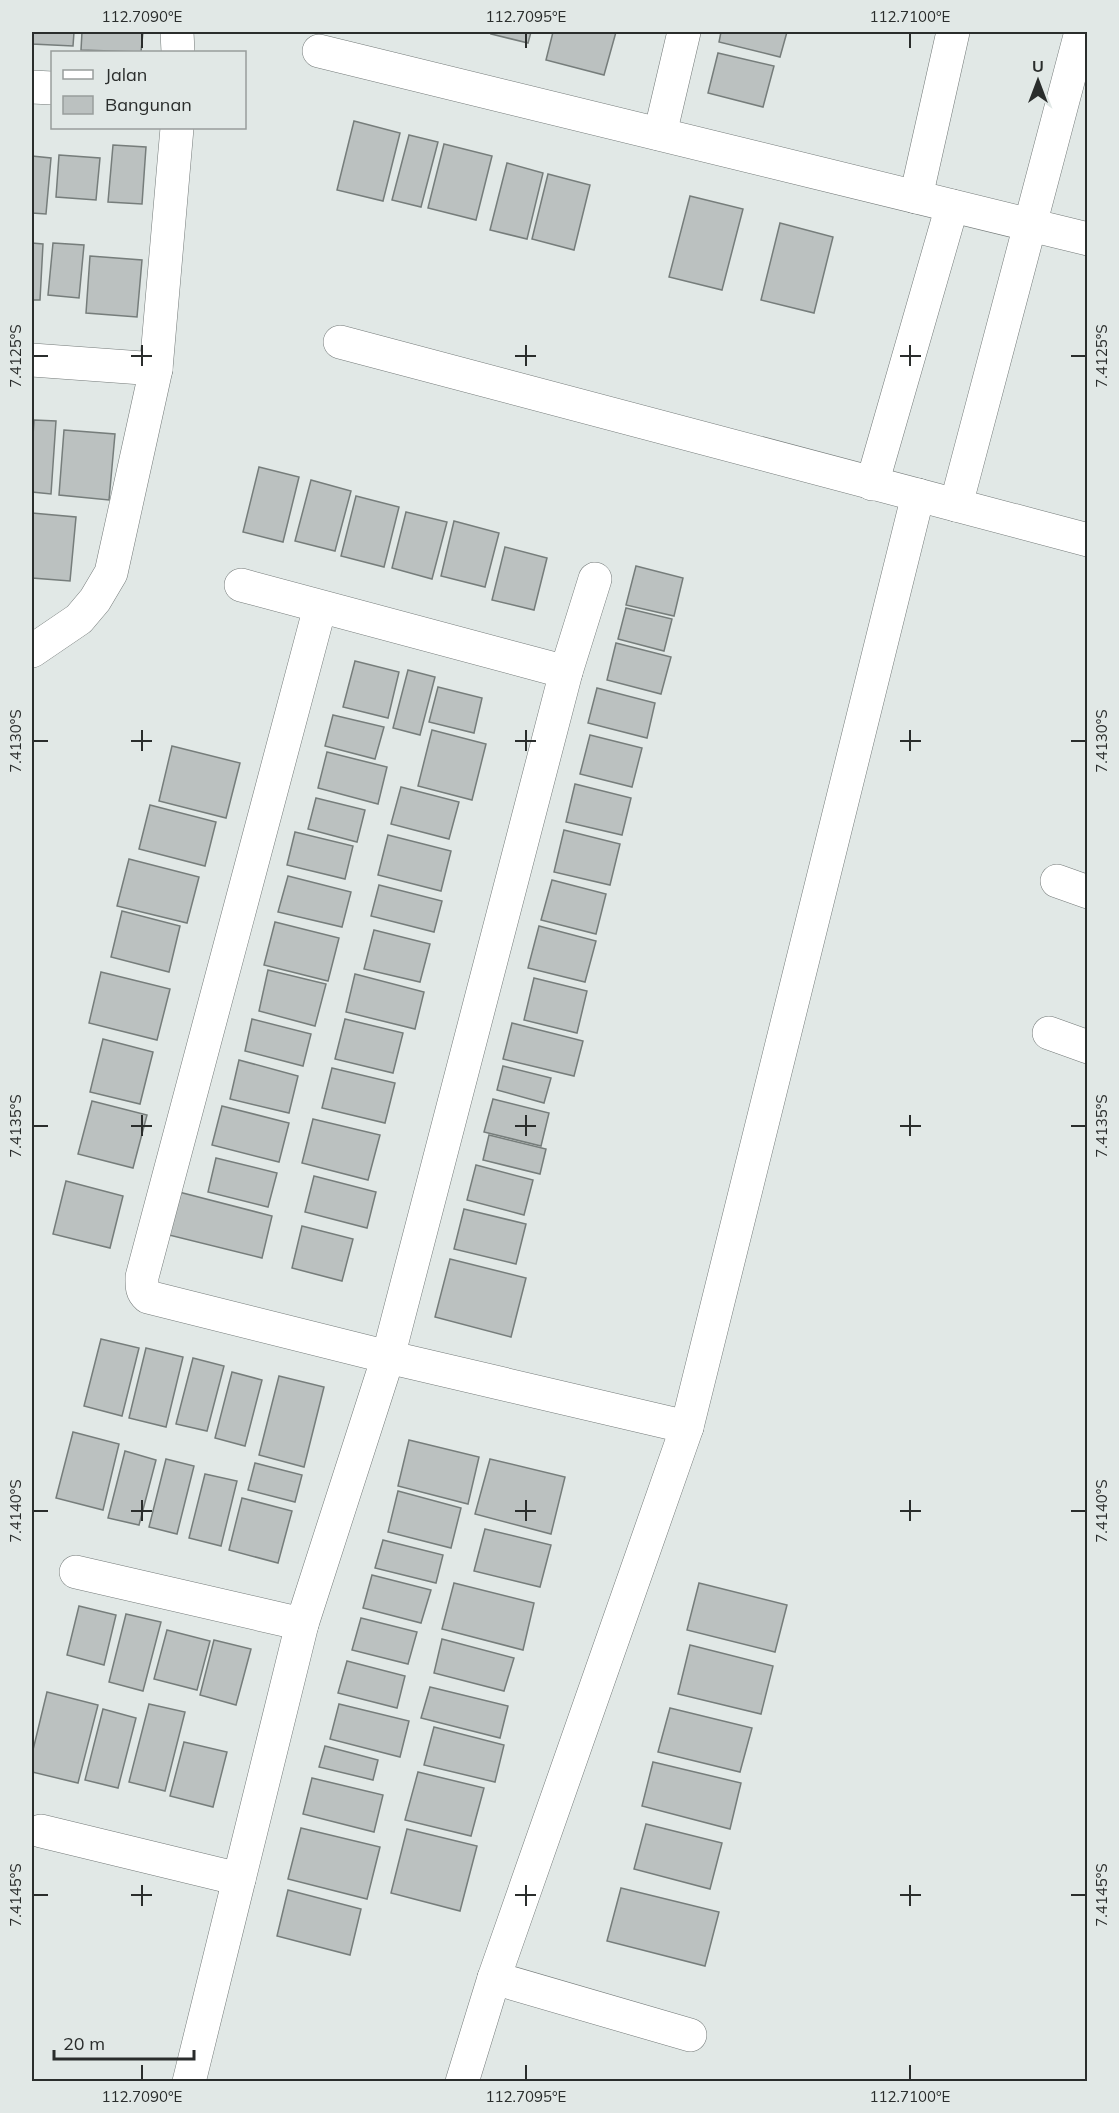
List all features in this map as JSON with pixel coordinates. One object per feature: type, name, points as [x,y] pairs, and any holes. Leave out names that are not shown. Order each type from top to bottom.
[{"type":"street","points":[[177,32],[178,51]]},
{"type":"street","points":[[660,134],[684,32]]},
{"type":"street","points":[[916,197],[953,32]]},
{"type":"street","points":[[956,505],[1081,32]]},
{"type":"street","points":[[319,51],[1088,239]]},
{"type":"street","points":[[32,87],[51,88]]},
{"type":"street","points":[[32,651],[80,619],[95,600],[111,573],[156,369],[177,129]]},
{"type":"street","points":[[873,484],[952,206]]},
{"type":"street","points":[[340,342],[1088,540]]},
{"type":"street","points":[[32,360],[156,369]]},
{"type":"street","points":[[462,2082],[494,1978],[687,1427],[918,495]]},
{"type":"street","points":[[189,2082],[302,1624],[388,1357],[566,672],[595,579]]},
{"type":"street","points":[[241,585],[566,672]]},
{"type":"street","points":[[320,607],[146,1265],[142,1288],[148,1297],[388,1357],[687,1427]]},
{"type":"street","points":[[1057,881],[1088,892]]},
{"type":"street","points":[[1049,1033],[1088,1047]]},
{"type":"street","points":[[76,1572],[302,1624]]},
{"type":"street","points":[[41,1831],[239,1879]]},
{"type":"street","points":[[494,1978],[690,2035]]},
{"type":"building","points":[[32,32],[74,32],[73,46],[32,44]]},
{"type":"building","points":[[82,32],[143,32],[141,51],[81,50]]},
{"type":"building","points":[[492,32],[531,32],[528,43],[491,34]]},
{"type":"building","points":[[553,32],[616,32],[604,75],[546,60]]},
{"type":"building","points":[[721,32],[787,32],[780,57],[719,42]]},
{"type":"building","points":[[718,53],[774,66],[763,107],[708,93]]},
{"type":"building","points":[[354,121],[400,133],[383,201],[337,190]]},
{"type":"building","points":[[409,135],[438,142],[421,207],[392,200]]},
{"type":"building","points":[[444,144],[492,156],[476,220],[428,208]]},
{"type":"building","points":[[113,145],[146,147],[142,204],[108,202]]},
{"type":"building","points":[[59,155],[100,158],[96,200],[56,197]]},
{"type":"building","points":[[32,156],[51,158],[46,214],[32,213]]},
{"type":"building","points":[[507,163],[543,173],[527,239],[490,230]]},
{"type":"building","points":[[548,174],[590,185],[574,250],[532,239]]},
{"type":"building","points":[[690,196],[743,209],[722,290],[669,277]]},
{"type":"building","points":[[780,223],[833,237],[814,313],[761,300]]},
{"type":"building","points":[[32,243],[43,244],[40,300],[32,300]]},
{"type":"building","points":[[53,243],[84,245],[79,298],[48,295]]},
{"type":"building","points":[[90,256],[142,260],[137,317],[86,313]]},
{"type":"building","points":[[34,420],[56,421],[51,494],[32,492]]},
{"type":"building","points":[[64,430],[115,434],[109,500],[59,495]]},
{"type":"building","points":[[259,467],[299,477],[283,542],[243,532]]},
{"type":"building","points":[[311,480],[351,491],[335,551],[295,541]]},
{"type":"building","points":[[356,496],[399,507],[384,567],[341,556]]},
{"type":"building","points":[[406,512],[447,522],[432,579],[392,568]]},
{"type":"building","points":[[32,513],[76,517],[70,581],[32,578]]},
{"type":"building","points":[[454,521],[499,533],[485,587],[441,576]]},
{"type":"building","points":[[505,547],[547,558],[534,610],[492,600]]},
{"type":"building","points":[[636,566],[683,578],[674,616],[626,605]]},
{"type":"building","points":[[626,608],[672,619],[664,651],[618,639]]},
{"type":"building","points":[[616,643],[671,657],[661,694],[607,680]]},
{"type":"building","points":[[355,661],[399,672],[388,718],[343,707]]},
{"type":"building","points":[[408,670],[435,677],[420,735],[393,728]]},
{"type":"building","points":[[438,687],[482,698],[474,733],[429,722]]},
{"type":"building","points":[[597,688],[655,703],[647,738],[588,723]]},
{"type":"building","points":[[333,715],[384,727],[375,759],[325,746]]},
{"type":"building","points":[[432,730],[486,744],[472,800],[418,786]]},
{"type":"building","points":[[590,735],[642,748],[632,787],[580,774]]},
{"type":"building","points":[[172,746],[240,763],[226,818],[159,801]]},
{"type":"building","points":[[327,752],[387,767],[378,804],[318,788]]},
{"type":"building","points":[[575,784],[631,798],[622,835],[566,822]]},
{"type":"building","points":[[401,787],[459,802],[449,839],[391,824]]},
{"type":"building","points":[[316,798],[365,810],[357,842],[308,829]]},
{"type":"building","points":[[150,805],[216,822],[205,866],[139,849]]},
{"type":"building","points":[[564,830],[620,844],[610,885],[554,872]]},
{"type":"building","points":[[295,832],[353,846],[345,879],[287,865]]},
{"type":"building","points":[[388,835],[451,851],[441,891],[378,875]]},
{"type":"building","points":[[129,859],[199,877],[187,923],[117,906]]},
{"type":"building","points":[[288,876],[351,892],[342,927],[278,912]]},
{"type":"building","points":[[552,880],[606,894],[596,934],[541,920]]},
{"type":"building","points":[[379,885],[442,901],[434,932],[371,916]]},
{"type":"building","points":[[122,911],[180,926],[169,972],[111,957]]},
{"type":"building","points":[[275,922],[339,938],[328,981],[264,965]]},
{"type":"building","points":[[539,926],[596,941],[585,982],[528,968]]},
{"type":"building","points":[[374,930],[430,944],[420,982],[364,969]]},
{"type":"building","points":[[268,970],[326,984],[315,1026],[259,1011]]},
{"type":"building","points":[[101,972],[170,989],[157,1040],[89,1023]]},
{"type":"building","points":[[355,974],[424,992],[415,1029],[346,1012]]},
{"type":"building","points":[[534,978],[587,991],[577,1033],[524,1020]]},
{"type":"building","points":[[252,1019],[311,1034],[303,1066],[245,1051]]},
{"type":"building","points":[[345,1019],[403,1033],[393,1073],[335,1059]]},
{"type":"building","points":[[512,1023],[583,1041],[574,1076],[503,1059]]},
{"type":"building","points":[[103,1039],[153,1052],[140,1104],[90,1092]]},
{"type":"building","points":[[239,1060],[298,1076],[289,1113],[230,1099]]},
{"type":"building","points":[[503,1066],[551,1078],[544,1103],[497,1090]]},
{"type":"building","points":[[332,1068],[395,1083],[385,1123],[322,1108]]},
{"type":"building","points":[[493,1099],[549,1113],[541,1146],[484,1132]]},
{"type":"building","points":[[92,1101],[147,1115],[133,1168],[78,1154]]},
{"type":"building","points":[[222,1106],[289,1123],[279,1162],[212,1145]]},
{"type":"building","points":[[313,1119],[380,1135],[368,1180],[302,1163]]},
{"type":"building","points":[[489,1135],[546,1149],[540,1174],[483,1160]]},
{"type":"building","points":[[216,1158],[277,1173],[268,1207],[208,1192]]},
{"type":"building","points":[[476,1165],[533,1180],[524,1215],[467,1200]]},
{"type":"building","points":[[314,1176],[376,1192],[367,1228],[305,1212]]},
{"type":"building","points":[[66,1181],[123,1196],[110,1248],[53,1234]]},
{"type":"building","points":[[179,1192],[272,1216],[262,1258],[169,1235]]},
{"type":"building","points":[[464,1209],[526,1224],[516,1264],[454,1249]]},
{"type":"building","points":[[302,1226],[353,1239],[342,1281],[292,1268]]},
{"type":"building","points":[[450,1259],[526,1278],[511,1337],[435,1317]]},
{"type":"building","points":[[101,1339],[139,1348],[122,1416],[84,1406]]},
{"type":"building","points":[[146,1348],[183,1357],[166,1427],[129,1418]]},
{"type":"building","points":[[193,1358],[224,1366],[207,1431],[176,1424]]},
{"type":"building","points":[[232,1372],[262,1380],[245,1446],[215,1438]]},
{"type":"building","points":[[279,1376],[324,1387],[304,1467],[259,1455]]},
{"type":"building","points":[[73,1432],[119,1444],[103,1510],[56,1498]]},
{"type":"building","points":[[409,1440],[479,1457],[468,1504],[398,1486]]},
{"type":"building","points":[[125,1451],[156,1460],[139,1525],[108,1518]]},
{"type":"building","points":[[166,1459],[194,1466],[177,1534],[149,1527]]},
{"type":"building","points":[[490,1459],[565,1477],[551,1534],[475,1514]]},
{"type":"building","points":[[255,1463],[302,1475],[295,1502],[248,1490]]},
{"type":"building","points":[[205,1474],[237,1481],[221,1546],[189,1538]]},
{"type":"building","points":[[398,1491],[461,1508],[451,1548],[388,1532]]},
{"type":"building","points":[[242,1498],[292,1511],[278,1563],[229,1550]]},
{"type":"building","points":[[485,1529],[551,1545],[540,1587],[474,1571]]},
{"type":"building","points":[[383,1540],[443,1555],[436,1583],[375,1568]]},
{"type":"building","points":[[372,1575],[431,1590],[421,1623],[363,1608]]},
{"type":"building","points":[[454,1583],[534,1603],[523,1650],[442,1629]]},
{"type":"building","points":[[699,1583],[787,1605],[775,1652],[687,1630]]},
{"type":"building","points":[[79,1606],[116,1615],[104,1665],[67,1655]]},
{"type":"building","points":[[126,1614],[161,1622],[143,1691],[109,1682]]},
{"type":"building","points":[[361,1618],[417,1632],[408,1664],[352,1650]]},
{"type":"building","points":[[167,1630],[210,1641],[197,1690],[154,1679]]},
{"type":"building","points":[[442,1639],[514,1658],[504,1691],[434,1673]]},
{"type":"building","points":[[214,1640],[251,1649],[236,1705],[200,1695]]},
{"type":"building","points":[[690,1645],[773,1666],[761,1714],[678,1694]]},
{"type":"building","points":[[347,1661],[405,1676],[397,1708],[338,1693]]},
{"type":"building","points":[[430,1687],[508,1706],[500,1738],[421,1718]]},
{"type":"building","points":[[47,1692],[98,1705],[78,1783],[32,1772],[32,1754]]},
{"type":"building","points":[[149,1704],[185,1712],[165,1791],[129,1782]]},
{"type":"building","points":[[339,1704],[409,1721],[400,1757],[330,1739]]},
{"type":"building","points":[[670,1708],[752,1728],[740,1772],[658,1752]]},
{"type":"building","points":[[103,1709],[136,1718],[118,1788],[85,1780]]},
{"type":"building","points":[[434,1727],[504,1745],[495,1782],[424,1765]]},
{"type":"building","points":[[184,1742],[227,1752],[213,1807],[170,1796]]},
{"type":"building","points":[[325,1746],[378,1760],[373,1780],[319,1767]]},
{"type":"building","points":[[653,1762],[741,1783],[730,1829],[642,1806]]},
{"type":"building","points":[[418,1772],[484,1788],[471,1836],[405,1820]]},
{"type":"building","points":[[312,1778],[383,1795],[374,1832],[303,1814]]},
{"type":"building","points":[[646,1824],[722,1843],[710,1889],[634,1869]]},
{"type":"building","points":[[301,1828],[380,1847],[367,1899],[288,1879]]},
{"type":"building","points":[[407,1829],[477,1846],[460,1911],[391,1893]]},
{"type":"building","points":[[621,1888],[719,1912],[705,1966],[607,1941]]},
{"type":"building","points":[[288,1890],[361,1909],[350,1955],[277,1936]]}]
